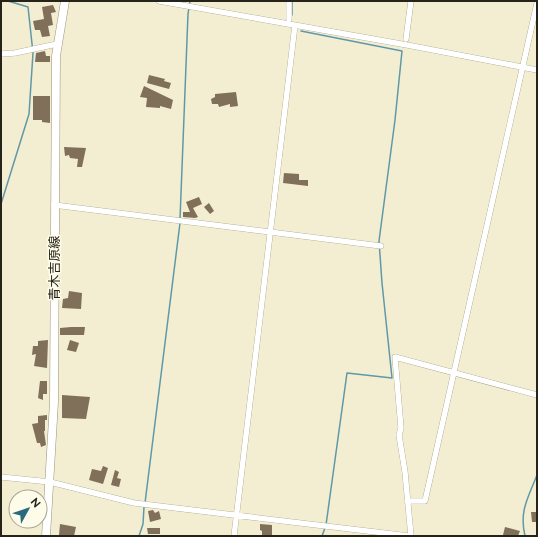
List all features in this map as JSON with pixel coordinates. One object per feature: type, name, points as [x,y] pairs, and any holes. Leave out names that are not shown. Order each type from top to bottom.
[{"type":"main road","name":"青木吉原線","points":[[46,536],[54,402],[56,56],[65,1]]},
{"type":"street","points":[[159,1],[523,66],[537,70]]},
{"type":"street","points":[[289,1],[289,19]]},
{"type":"street","points":[[406,38],[411,1]]},
{"type":"street","points":[[407,501],[425,501],[537,3]]},
{"type":"street","points":[[234,536],[296,25]]},
{"type":"street","points":[[1,54],[15,53],[57,44]]},
{"type":"street","points":[[54,205],[381,246]]},
{"type":"street","points":[[1,477],[50,482],[134,503],[410,536],[405,472],[399,435],[401,428],[394,357],[537,395]]},
{"type":"building","points":[[53,5],[56,12],[51,13],[53,25],[48,26],[50,36],[42,37],[40,30],[35,30],[33,21],[44,19],[42,7]]},
{"type":"building","points":[[45,51],[46,56],[50,56],[50,62],[35,62],[36,53]]},
{"type":"building","points":[[149,75],[165,79],[164,81],[171,83],[169,89],[147,83]]},
{"type":"building","points":[[144,86],[173,100],[171,109],[160,106],[160,108],[146,107],[147,98],[140,97]]},
{"type":"building","points":[[236,92],[238,106],[230,107],[230,104],[219,107],[218,104],[212,104],[211,99],[215,97],[215,94]]},
{"type":"building","points":[[33,96],[50,96],[50,123],[42,122],[42,120],[33,120]]},
{"type":"building","points":[[64,147],[86,148],[82,167],[77,167],[78,159],[70,158],[69,155],[65,156]]},
{"type":"building","points":[[284,173],[299,174],[299,180],[308,180],[308,186],[283,183]]},
{"type":"building","points":[[199,197],[202,204],[193,208],[198,217],[183,217],[183,212],[190,212],[186,202]]},
{"type":"building","points":[[209,203],[214,211],[210,214],[204,207]]},
{"type":"building","points":[[69,291],[82,293],[81,309],[62,308],[63,299],[68,298]]},
{"type":"building","points":[[85,327],[84,335],[60,335],[60,328]]},
{"type":"building","points":[[48,340],[47,368],[34,366],[36,354],[32,355],[33,346],[38,346],[38,341]]},
{"type":"building","points":[[70,340],[79,343],[76,352],[67,350]]},
{"type":"building","points":[[40,381],[47,381],[47,394],[43,394],[43,400],[38,398]]},
{"type":"building","points":[[62,395],[90,397],[86,419],[62,418]]},
{"type":"building","points":[[47,415],[44,431],[46,445],[41,447],[40,443],[37,443],[32,424],[38,423],[38,416]]},
{"type":"building","points":[[103,466],[108,468],[103,484],[89,480],[92,469],[101,471]]},
{"type":"building","points":[[115,470],[119,472],[117,478],[121,479],[119,487],[111,485]]},
{"type":"building","points":[[153,510],[155,513],[159,511],[161,519],[150,522],[148,511]]},
{"type":"building","points":[[531,512],[537,512],[537,522],[532,522]]},
{"type":"building","points":[[60,524],[76,527],[74,536],[59,535]]},
{"type":"building","points":[[260,524],[272,525],[272,536],[262,536]]},
{"type":"building","points":[[505,527],[520,531],[518,536],[503,535]]},
{"type":"building","points":[[147,528],[160,528],[160,534],[148,534]]},
{"type":"waterway","points":[[1,204],[29,114],[33,53],[28,7],[8,1]]},
{"type":"waterway","points":[[180,219],[188,14],[190,1]]},
{"type":"waterway","points":[[292,1],[292,15]]},
{"type":"waterway","points":[[301,31],[402,51],[395,120],[379,241],[392,378],[347,373],[326,525]]},
{"type":"waterway","points":[[145,503],[180,223]]},
{"type":"waterway","points":[[525,536],[523,527],[525,505],[537,475]]},
{"type":"waterway","points":[[139,536],[143,524],[144,507]]},
{"type":"waterway","points":[[322,536],[325,528]]}]
